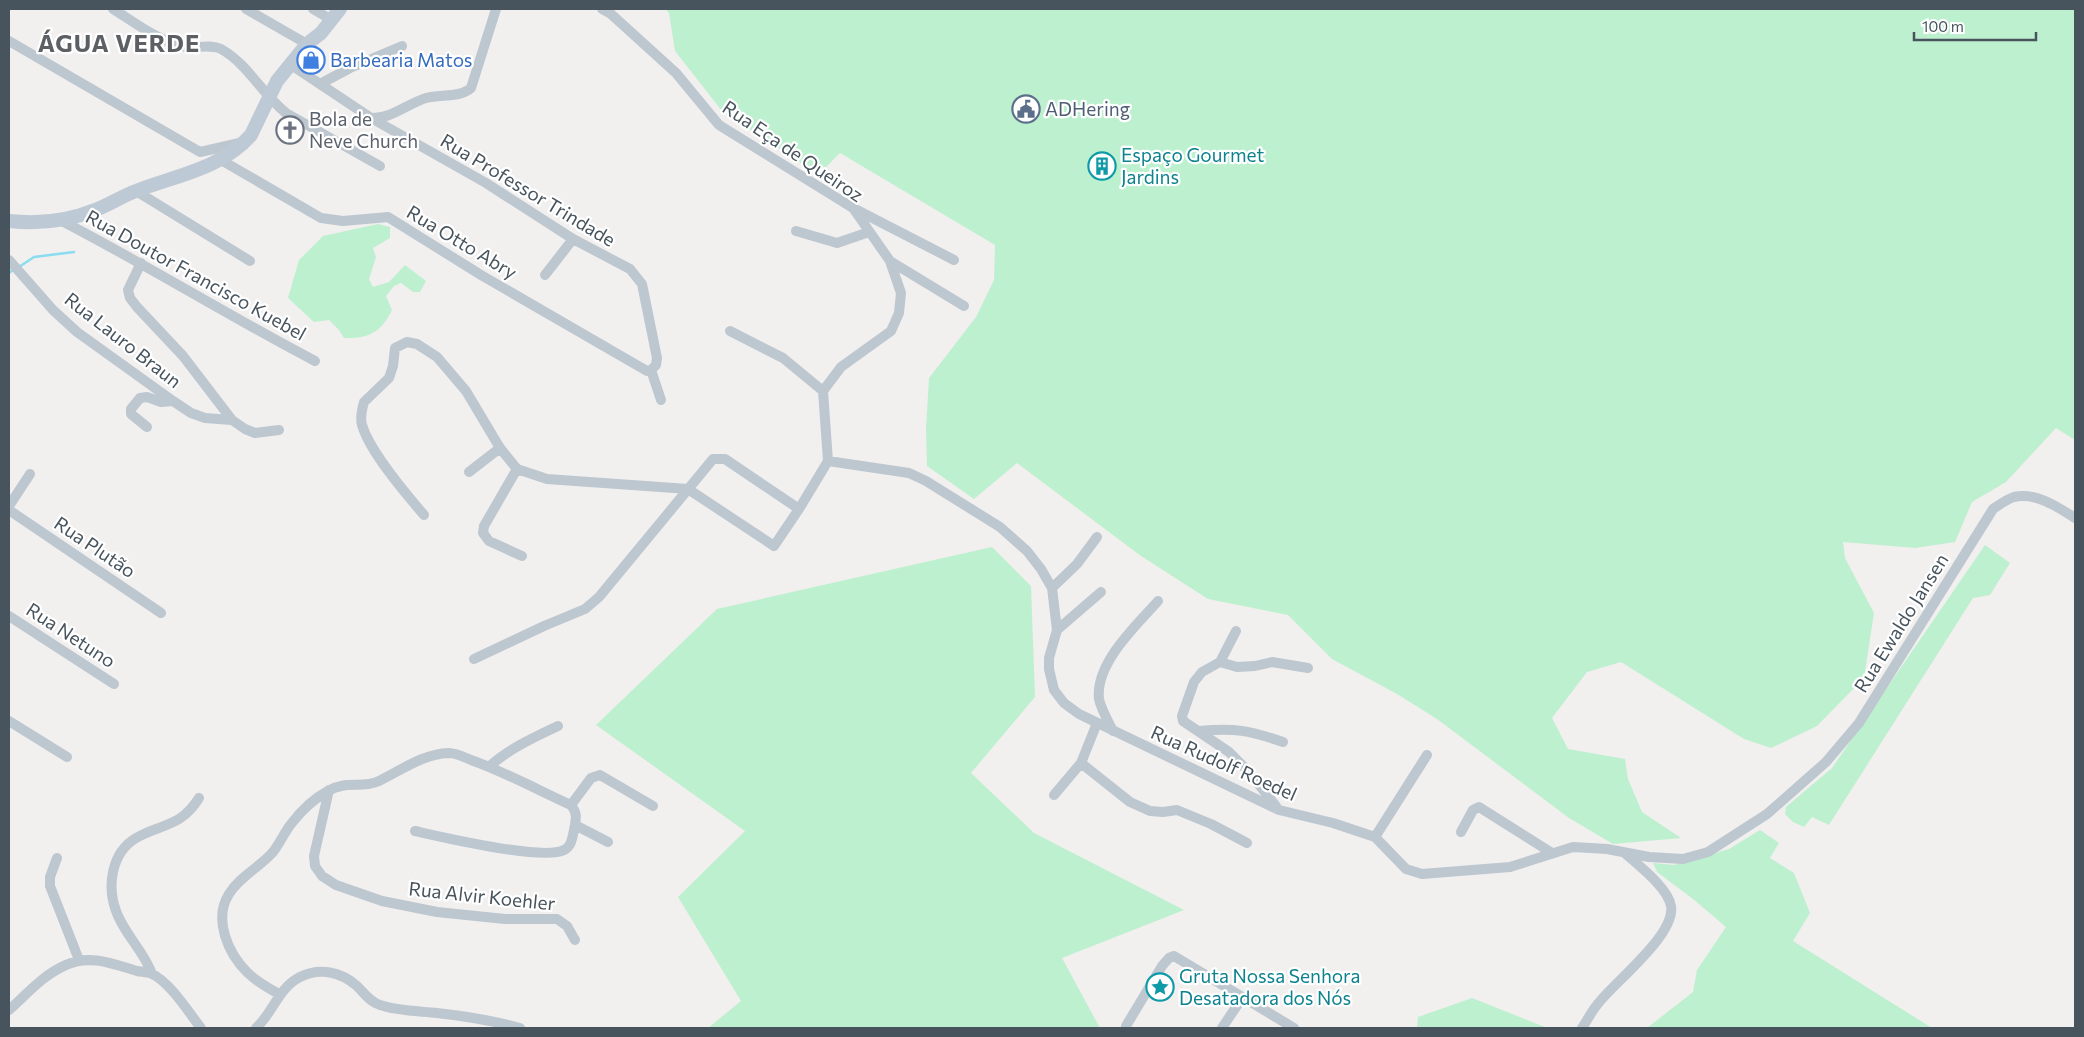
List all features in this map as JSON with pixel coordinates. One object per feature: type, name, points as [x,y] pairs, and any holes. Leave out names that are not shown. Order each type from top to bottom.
[{"type":"main road","points":[[9,221],[60,220],[97,210],[136,191],[193,173],[221,160],[245,142],[251,135],[277,82],[307,44],[321,33],[336,15]]},
{"type":"street","points":[[113,9],[162,39],[181,47],[219,48],[232,56],[261,86],[268,97],[286,113],[380,166]]},
{"type":"street","points":[[246,9],[307,44]]},
{"type":"street","points":[[313,9],[336,15]]},
{"type":"street","points":[[371,118],[393,114],[428,97],[467,92],[474,83],[496,9]]},
{"type":"street","name":"Rua Eça de Queiroz","points":[[602,9],[611,14],[676,73],[719,125],[853,208],[890,261],[901,293],[899,313],[891,331],[841,367],[823,391]]},
{"type":"street","points":[[9,41],[200,152],[245,142]]},
{"type":"street","points":[[320,84],[350,68],[402,46]]},
{"type":"street","name":"Rua Professor Trindade","points":[[290,64],[371,118],[486,184],[573,239],[630,269],[642,284],[657,358],[656,365],[651,370],[661,400]]},
{"type":"street","name":"Rua Otto Abry","points":[[221,160],[320,218],[343,221],[388,217],[489,279],[647,370],[651,370]]},
{"type":"street","points":[[136,191],[250,261]]},
{"type":"street","points":[[853,208],[954,260]]},
{"type":"street","name":"Rua Doutor Francisco Kuebel","points":[[60,220],[141,263],[247,326],[315,361]]},
{"type":"street","points":[[796,232],[837,244],[869,232]]},
{"type":"street","points":[[545,275],[573,239]]},
{"type":"street","name":"Rua Lauro Braun","points":[[9,260],[29,284],[77,332],[173,401],[191,413],[205,418],[232,420]]},
{"type":"street","points":[[890,261],[964,306]]},
{"type":"street","points":[[141,263],[128,290],[130,298],[183,356],[232,420],[245,430],[255,433],[279,430]]},
{"type":"street","points":[[424,515],[401,488],[369,440],[362,423],[364,402],[389,378],[393,366],[395,348],[407,342],[417,344],[437,357],[466,391],[500,448],[517,469],[547,479],[688,489],[774,546],[799,510],[828,460],[823,391],[783,358],[730,331]]},
{"type":"street","points":[[147,427],[131,414],[131,409],[140,398],[147,397],[160,402],[173,401]]},
{"type":"street","points":[[469,472],[500,448]]},
{"type":"street","points":[[474,659],[585,609],[599,597],[713,459],[725,459],[799,510]]},
{"type":"street","name":"Rua Rudolf Roedel","points":[[828,460],[909,473],[926,481],[1000,527],[1027,551],[1042,569],[1052,588],[1057,630],[1049,658],[1049,669],[1054,690],[1064,703],[1113,731],[1279,810],[1333,823],[1375,837],[1406,869],[1422,874],[1510,867],[1573,847],[1607,849],[1626,854],[1683,859],[1708,852],[1767,814]]},
{"type":"street","points":[[517,469],[484,526],[483,532],[488,541],[522,556]]},
{"type":"street","points":[[9,506],[30,474]]},
{"type":"street","name":"Rua Ewaldo Jansen","points":[[1767,814],[1826,762],[1859,723],[1993,509],[2013,497],[2032,496],[2059,508],[2075,518]]},
{"type":"street","name":"Rua Plutão","points":[[9,510],[161,613]]},
{"type":"street","points":[[1052,588],[1077,564],[1097,537]]},
{"type":"street","points":[[1057,630],[1101,592]]},
{"type":"street","points":[[1113,731],[1100,701],[1098,686],[1101,676],[1114,652],[1158,601]]},
{"type":"street","name":"Rua Netuno","points":[[9,616],[114,684]]},
{"type":"street","points":[[1236,631],[1220,662],[1202,672],[1194,682],[1183,709],[1183,721],[1229,752],[1248,771],[1279,810]]},
{"type":"street","points":[[1220,662],[1237,667],[1255,666],[1272,662],[1308,668]]},
{"type":"street","points":[[9,721],[67,757]]},
{"type":"street","points":[[1054,795],[1081,763],[1097,723]]},
{"type":"street","points":[[490,766],[521,745],[558,726]]},
{"type":"street","points":[[1199,731],[1231,729],[1254,732],[1282,742]]},
{"type":"street","points":[[279,994],[257,981],[239,963],[224,935],[221,920],[222,911],[229,893],[244,878],[265,862],[291,824],[310,803],[329,790],[348,784],[369,785],[405,766],[437,754],[452,753],[490,766],[571,805],[576,812],[572,842],[567,849],[559,852],[517,851],[415,831]]},
{"type":"street","points":[[1375,837],[1427,756]]},
{"type":"street","points":[[1081,763],[1130,802],[1150,811],[1177,810],[1211,824],[1247,843]]},
{"type":"street","points":[[571,805],[591,778],[600,775],[653,806]]},
{"type":"street","name":"Rua Alvir Koehler","points":[[329,790],[314,856],[315,866],[322,876],[336,885],[382,901],[437,912],[505,919],[557,919],[567,926],[575,940]]},
{"type":"street","points":[[152,974],[148,963],[124,928],[115,910],[111,872],[120,855],[131,841],[180,819],[191,811],[199,798]]},
{"type":"street","points":[[1461,832],[1473,810],[1479,807],[1552,853]]},
{"type":"street","points":[[575,825],[608,842]]},
{"type":"street","points":[[1582,1028],[1597,1005],[1658,941],[1670,917],[1671,906],[1664,891],[1626,854]]},
{"type":"street","points":[[57,858],[50,877],[50,886],[79,960]]},
{"type":"street","points":[[1126,1026],[1162,966],[1169,958],[1174,956],[1294,1028]]},
{"type":"street","points":[[9,1010],[46,978],[64,966],[79,960],[104,961],[152,974],[167,986],[201,1028]]},
{"type":"street","points":[[256,1028],[270,1012],[279,994],[300,977],[314,972],[328,971],[343,976],[356,985],[371,1001],[379,1005],[394,1009],[440,1013],[516,1028]]},
{"type":"street","points":[[1222,1028],[1242,998]]},
{"type":"green space","points":[[665,9],[2075,9],[2075,440],[2056,428],[2006,482],[1972,502],[1955,542],[1915,548],[1843,542],[1845,558],[1874,613],[1864,678],[1817,726],[1771,748],[1744,739],[1621,662],[1587,672],[1552,718],[1568,749],[1625,759],[1628,779],[1642,812],[1681,838],[1613,844],[1569,818],[1437,719],[1397,694],[1332,659],[1288,615],[1208,599],[1141,556],[1017,463],[974,499],[927,466],[926,429],[929,378],[976,317],[994,280],[995,245],[840,153],[822,171],[801,163],[722,111],[675,51],[669,13]]},
{"type":"green space","points":[[378,224],[390,227],[390,238],[373,248],[376,257],[369,279],[373,287],[389,282],[405,265],[426,281],[420,292],[413,292],[401,283],[394,286],[386,296],[392,310],[379,329],[360,337],[344,338],[329,320],[314,322],[288,298],[299,260],[323,236]]},
{"type":"green space","points":[[1985,545],[2010,563],[1990,595],[1973,598],[1829,825],[1812,817],[1804,827],[1793,822],[1785,814],[1786,807],[1832,768]]},
{"type":"green space","points":[[992,547],[1031,586],[1035,697],[971,773],[1034,833],[1184,910],[1062,958],[1100,1028],[708,1028],[741,1001],[678,897],[745,831],[596,725],[717,609]]},
{"type":"green space","points":[[1760,830],[1779,843],[1770,858],[1794,873],[1810,913],[1793,941],[1932,1028],[1647,1028],[1693,992],[1697,970],[1726,927],[1657,872],[1653,863],[1674,865],[1729,849]]},
{"type":"green space","points":[[1472,998],[1548,1028],[1417,1028],[1418,1017]]},
{"type":"waterway","points":[[19,267],[34,257],[74,252]]},
{"type":"waterway","points":[[9,273],[14,269]]},
{"type":"place","name":"Barbearia Matos","points":[[311,60]]},
{"type":"place","name":"ADHering","points":[[1026,109]]},
{"type":"place","name":"Bola de Neve Church","points":[[290,130]]},
{"type":"place","name":"Espaço Gourmet Jardins","points":[[1102,166]]},
{"type":"place","name":"Gruta Nossa Senhora Desatadora dos Nós","points":[[1160,987]]},
{"type":"district","name":"ÁGUA VERDE","points":[[119,44]]}]
